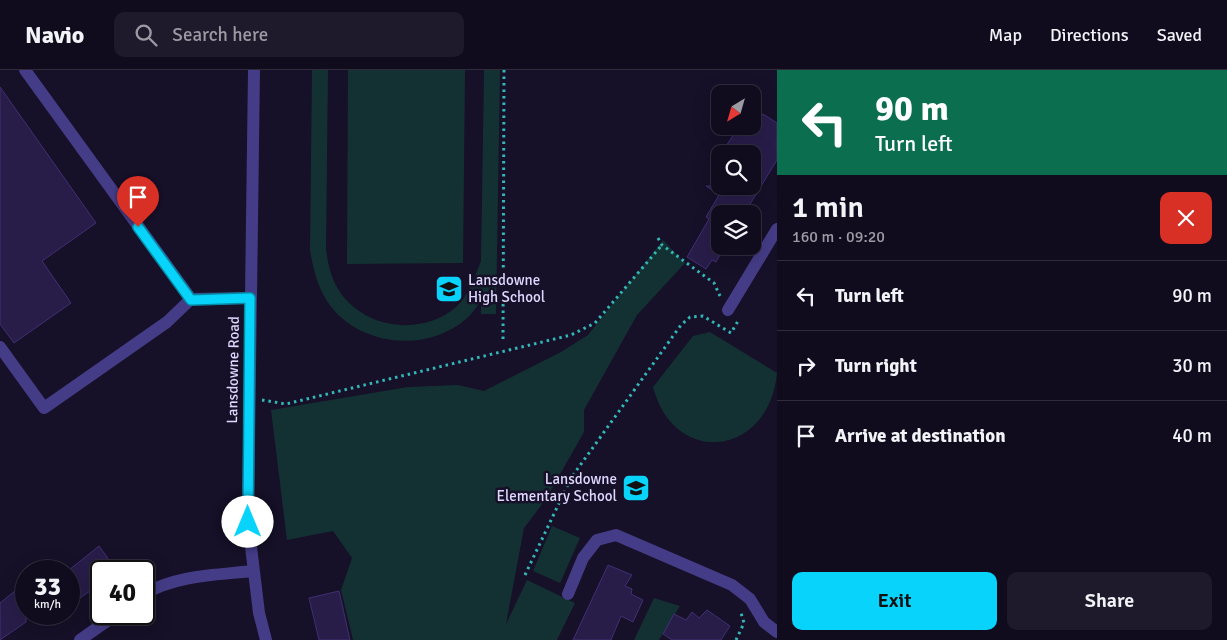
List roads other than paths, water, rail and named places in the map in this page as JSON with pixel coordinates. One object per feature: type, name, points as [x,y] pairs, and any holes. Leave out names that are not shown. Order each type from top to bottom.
[{"type":"street","points":[[25,70],[191,300]]},
{"type":"street","name":"Lansdowne Road","points":[[254,70],[248,522],[253,571],[266,640]]},
{"type":"street","points":[[728,310],[777,230]]},
{"type":"street","points":[[0,347],[44,408],[167,322],[191,300],[250,298]]},
{"type":"street","points":[[568,594],[583,558],[597,540],[616,535],[732,585],[750,600],[764,622],[777,632]]},
{"type":"street","points":[[155,588],[174,581],[253,571]]},
{"type":"street","points":[[80,640],[101,625]]},
{"type":"place","name":"Lansdowne High School","points":[[449,289]]},
{"type":"place","name":"Lansdowne Elementary School","points":[[636,488]]}]
